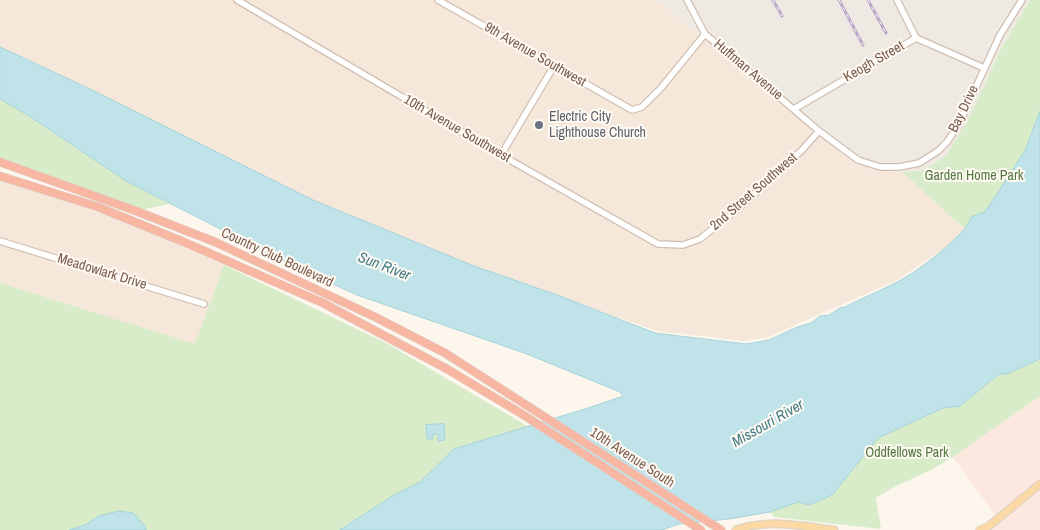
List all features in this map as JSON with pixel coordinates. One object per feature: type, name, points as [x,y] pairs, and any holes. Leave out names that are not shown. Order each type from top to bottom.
[{"type":"highway","name":"Country Club Boulevard","points":[[0,162],[136,211],[215,242],[375,317],[445,353],[529,406]]},
{"type":"highway","name":"Country Club Boulevard","points":[[0,176],[98,208],[184,242],[314,300],[447,369],[522,414]]},
{"type":"highway","name":"10th Avenue South","points":[[529,406],[721,530]]},
{"type":"highway","name":"10th Avenue South","points":[[522,414],[701,530]]},
{"type":"main road","points":[[980,530],[989,526],[1040,484]]},
{"type":"main road","points":[[736,530],[745,526],[775,523],[834,530]]},
{"type":"street","name":"10th Avenue Southwest","points":[[237,0],[652,242],[663,245],[683,245]]},
{"type":"street","name":"9th Avenue Southwest","points":[[438,0],[632,110],[642,107],[661,88],[705,34]]},
{"type":"street","name":"Huffman Avenue","points":[[687,0],[705,34],[819,131]]},
{"type":"street","points":[[897,0],[916,38]]},
{"type":"street","name":"Bay Drive","points":[[819,131],[858,160],[880,167],[899,167],[919,163],[938,151],[958,126],[1000,35],[1022,0]]},
{"type":"street","name":"Keogh Street","points":[[794,109],[916,38],[984,68]]},
{"type":"street","points":[[502,155],[554,66]]},
{"type":"street","name":"2nd Street Southwest","points":[[683,245],[700,239],[712,230],[802,150],[819,131]]},
{"type":"street","name":"Meadowlark Drive","points":[[0,240],[204,304]]},
{"type":"shaded area","points":[[0,0],[657,0],[850,160],[869,170],[902,172],[968,232],[899,279],[768,337],[745,341],[657,331],[357,226],[0,52]]},
{"type":"shaded area","points":[[657,0],[1030,0],[1000,51],[970,116],[946,156],[924,170],[902,172],[869,170],[850,160]]},
{"type":"shaded area","points":[[0,178],[145,229],[224,265],[195,345],[0,283]]},
{"type":"shaded area","points":[[1040,396],[1040,530],[980,530],[998,519],[953,457]]},
{"type":"green space","name":"Garden Home Park","points":[[1030,0],[1040,0],[1040,129],[1002,198],[968,232],[902,172],[924,170],[946,156],[970,116],[1000,51]]},
{"type":"green space","points":[[0,99],[31,117],[126,181],[170,204],[140,210],[0,160]]},
{"type":"green space","points":[[224,265],[388,344],[529,427],[454,449],[420,482],[394,495],[340,530],[0,530],[0,283],[195,344]]},
{"type":"green space","name":"Oddfellows Park","points":[[1040,359],[1040,396],[953,457],[876,498],[881,529],[774,517],[770,512],[798,502],[809,505],[831,495],[877,438],[943,408],[960,406],[1000,374],[1008,374]]},
{"type":"water","points":[[0,47],[88,88],[313,200],[474,266],[560,296],[655,333],[746,344],[769,340],[797,327],[811,323],[820,316],[829,315],[905,278],[939,253],[961,233],[971,217],[985,212],[1025,151],[1040,111],[1040,359],[1007,374],[999,374],[960,406],[943,408],[878,438],[832,495],[809,505],[798,502],[770,512],[729,519],[679,524],[662,530],[340,530],[394,495],[420,482],[454,449],[623,396],[620,392],[527,354],[357,295],[291,265],[126,181],[31,117],[0,99]]},
{"type":"water","points":[[444,424],[445,440],[438,441],[438,434],[433,434],[433,439],[427,439],[426,425]]},
{"type":"water","points":[[119,511],[133,513],[145,526],[146,530],[69,530],[85,525],[99,516]]},
{"type":"railway","points":[[773,0],[782,16]]},
{"type":"railway","points":[[839,0],[863,45]]},
{"type":"railway","points":[[868,0],[886,33]]},
{"type":"place","name":"Electric City Lighthouse Church","points":[[539,125]]},
{"type":"water label","name":"Sun River","points":[[384,267]]},
{"type":"water label","name":"Missouri River","points":[[768,424]]}]
